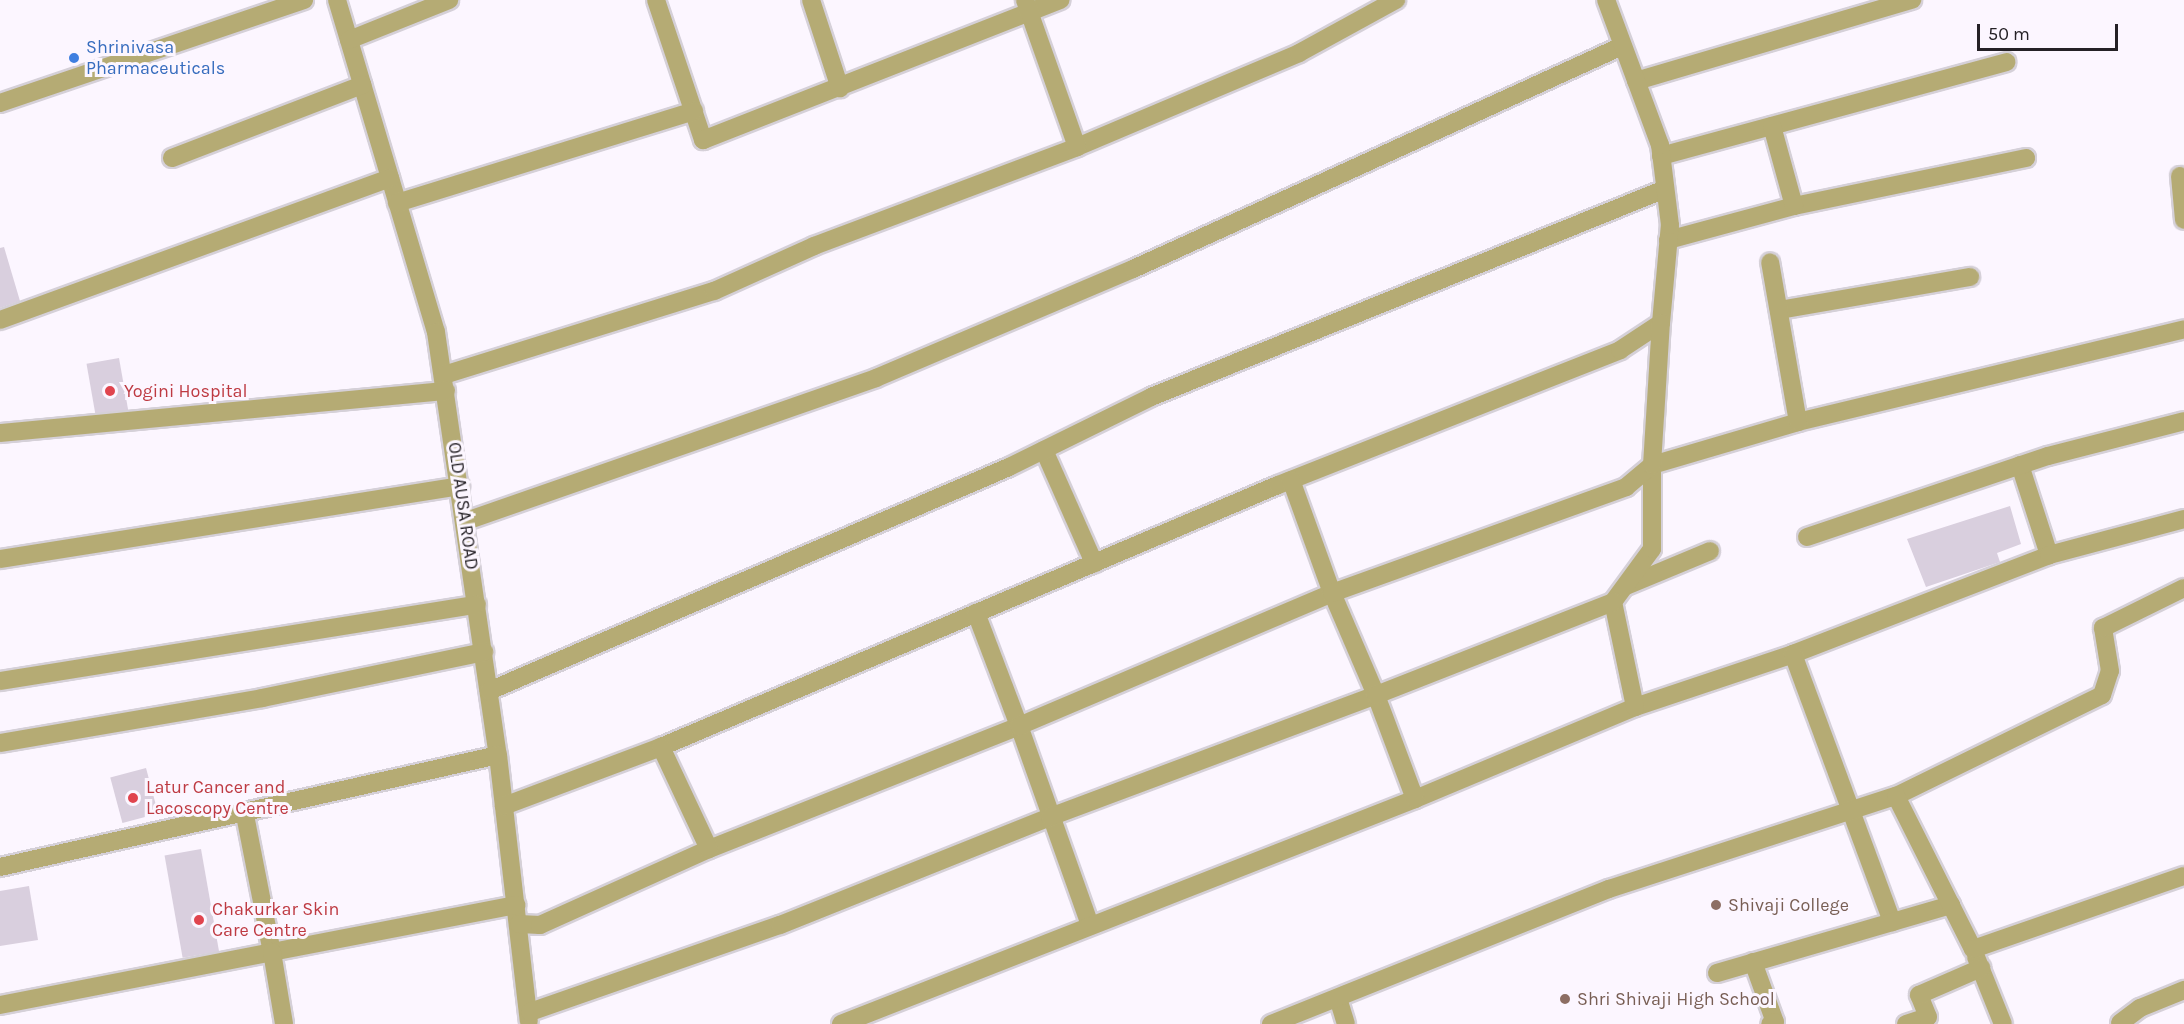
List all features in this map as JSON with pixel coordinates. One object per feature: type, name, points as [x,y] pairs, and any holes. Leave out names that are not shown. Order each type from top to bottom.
[{"type":"street","points":[[0,103],[304,0]]},
{"type":"street","name":"OLD AUSA ROAD","points":[[337,0],[436,332],[466,521],[498,755],[529,1018]]},
{"type":"street","points":[[349,40],[449,0]]},
{"type":"street","points":[[811,0],[840,88]]},
{"type":"street","points":[[662,2],[703,140],[840,88],[1028,7],[1061,0]]},
{"type":"street","points":[[0,433],[445,383],[714,291],[814,246],[1077,147],[1299,53],[1396,0]]},
{"type":"street","points":[[1636,81],[1912,0]]},
{"type":"street","points":[[1611,1],[1622,46],[1661,156],[1668,240],[1652,465],[1652,549],[1619,594],[1635,707]]},
{"type":"street","points":[[1028,7],[1077,147]]},
{"type":"street","points":[[466,521],[876,378],[1133,269],[1622,46]]},
{"type":"street","points":[[1661,156],[2006,62]]},
{"type":"street","points":[[172,158],[362,85]]},
{"type":"street","points":[[397,203],[694,111]]},
{"type":"street","points":[[1772,126],[1794,206]]},
{"type":"street","points":[[1668,240],[1794,206],[2026,158]]},
{"type":"street","points":[[2180,176],[2184,220]]},
{"type":"street","points":[[0,320],[390,178]]},
{"type":"street","points":[[489,691],[1044,450],[1151,397],[1665,189]]},
{"type":"street","points":[[1770,262],[1798,422]]},
{"type":"street","points":[[1779,310],[1970,277]]},
{"type":"street","points":[[504,806],[661,747],[1291,480],[1620,350],[1661,323]]},
{"type":"street","points":[[519,924],[540,925],[709,849],[1018,726],[1332,593],[1626,487],[1652,465],[1798,422],[2184,329]]},
{"type":"street","points":[[1807,537],[2020,465],[2184,421]]},
{"type":"street","points":[[1044,450],[1094,563]]},
{"type":"street","points":[[2020,465],[2049,555]]},
{"type":"street","points":[[1291,480],[1332,593],[1376,695],[1415,799]]},
{"type":"street","points":[[0,559],[460,486]]},
{"type":"street","points":[[841,1024],[877,1017],[1090,925],[1415,799],[1635,707],[1793,654],[2049,555],[2184,519]]},
{"type":"street","points":[[529,1018],[780,925],[1050,817],[1376,695],[1619,594],[1710,551]]},
{"type":"street","points":[[1271,1024],[1609,888],[1896,796],[2102,695],[2110,671],[2103,628],[2184,588]]},
{"type":"street","points":[[0,681],[477,605]]},
{"type":"street","points":[[976,613],[1090,925]]},
{"type":"street","points":[[0,743],[262,698],[484,652]]},
{"type":"street","points":[[1793,654],[1892,922]]},
{"type":"street","points":[[661,747],[709,849]]},
{"type":"street","points":[[0,867],[244,815],[498,755]]},
{"type":"street","points":[[1896,796],[1973,950],[2003,1024]]},
{"type":"street","points":[[244,815],[284,1024]]},
{"type":"street","points":[[1973,950],[2184,876]]},
{"type":"street","points":[[0,1005],[517,905]]},
{"type":"street","points":[[1717,973],[1951,905]]},
{"type":"street","points":[[1753,962],[1774,1022],[1770,1024]]},
{"type":"street","points":[[1906,1024],[1928,1017],[1919,994],[1981,968]]},
{"type":"street","points":[[2119,1024],[2140,1008],[2184,990]]},
{"type":"street","points":[[1338,998],[1346,1024]]},
{"type":"building","points":[[4,247],[20,301],[0,308],[0,248]]},
{"type":"building","points":[[119,358],[128,410],[96,416],[87,364]]},
{"type":"building","points":[[2010,506],[2021,544],[1997,553],[2000,562],[1926,587],[1907,539]]},
{"type":"building","points":[[146,768],[158,813],[122,823],[110,778]]},
{"type":"building","points":[[201,849],[219,951],[183,958],[165,855]]},
{"type":"building","points":[[29,886],[38,940],[0,946],[0,891]]},
{"type":"place","name":"Shrinivasa Pharmaceuticals","points":[[74,58]]},
{"type":"place","name":"Yogini Hospital","points":[[110,391]]},
{"type":"place","name":"Latur Cancer and Lacoscopy Centre","points":[[133,798]]},
{"type":"place","name":"Shivaji College","points":[[1716,905]]},
{"type":"place","name":"Chakurkar Skin Care Centre","points":[[199,920]]},
{"type":"place","name":"Shri Shivaji High School","points":[[1565,999]]}]
